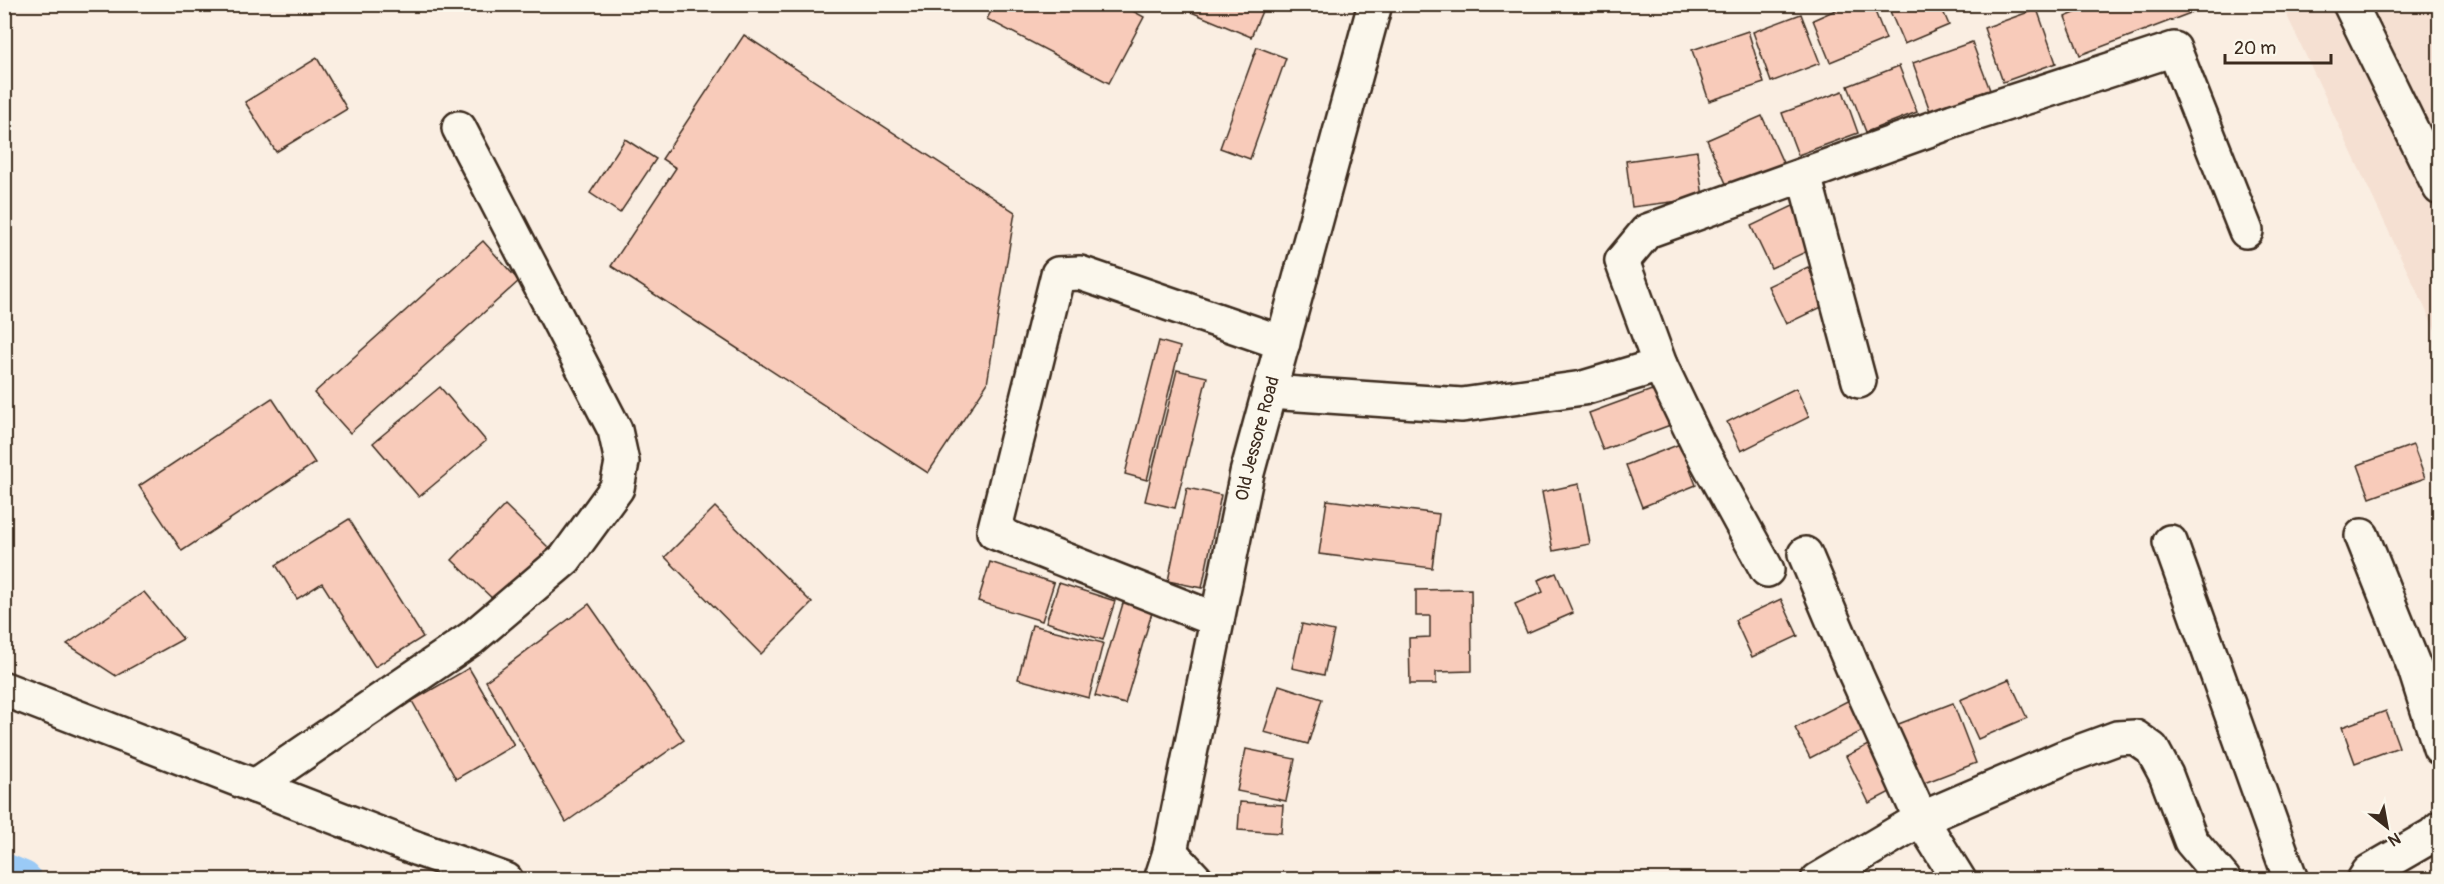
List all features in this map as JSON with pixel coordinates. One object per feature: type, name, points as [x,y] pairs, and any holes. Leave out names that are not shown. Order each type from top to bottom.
[{"type":"street","name":"Old Jessore Road","points":[[1165,866],[1247,473],[1376,4]]},
{"type":"street","points":[[2350,4],[2439,188]]},
{"type":"street","points":[[1767,570],[1697,442],[1660,365],[1622,261],[1647,231],[1953,121],[2174,49],[2246,231]]},
{"type":"street","points":[[255,786],[472,638],[565,559],[617,488],[622,462],[615,430],[459,128]]},
{"type":"street","points":[[1804,175],[1859,381]]},
{"type":"street","points":[[1217,620],[994,532],[1058,274],[1080,273],[1283,343]]},
{"type":"street","points":[[1269,392],[1462,405],[1583,388],[1660,365]]},
{"type":"street","points":[[2362,536],[2415,669],[2439,748]]},
{"type":"street","points":[[2170,542],[2291,879]]},
{"type":"street","points":[[1805,554],[1856,675],[1921,819],[1959,879]]},
{"type":"street","points":[[4,689],[255,786],[506,879]]},
{"type":"street","points":[[1818,879],[1921,819],[2117,738],[2135,737],[2152,749],[2166,775],[2191,841],[2224,879]]},
{"type":"street","points":[[2364,879],[2369,872],[2433,836],[2439,828]]},
{"type":"street","points":[[1165,866],[1196,879]]},
{"type":"shaded area","points":[[2282,5],[2439,5],[2439,338]]},
{"type":"building","points":[[995,4],[1120,4],[1144,17],[1109,83],[987,19]]},
{"type":"building","points":[[1172,4],[1265,4],[1251,37]]},
{"type":"building","points":[[1849,4],[1872,4],[1886,39],[1830,62],[1813,20]]},
{"type":"building","points":[[1887,4],[1940,4],[1949,25],[1904,44]]},
{"type":"building","points":[[2097,4],[2190,4],[2193,12],[2080,55],[2065,17]]},
{"type":"building","points":[[2037,9],[2056,63],[2003,82],[1984,28]]},
{"type":"building","points":[[1801,14],[1820,63],[1771,82],[1753,32]]},
{"type":"building","points":[[1748,31],[1764,83],[1709,101],[1692,50]]},
{"type":"building","points":[[744,35],[1015,212],[987,384],[928,473],[611,266],[676,168],[662,159]]},
{"type":"building","points":[[1972,42],[1990,90],[1930,111],[1913,63]]},
{"type":"building","points":[[1257,47],[1286,58],[1250,159],[1220,148]]},
{"type":"building","points":[[317,58],[347,109],[276,152],[245,102]]},
{"type":"building","points":[[1899,66],[1917,112],[1866,132],[1848,86]]},
{"type":"building","points":[[1843,91],[1858,133],[1798,155],[1782,113]]},
{"type":"building","points":[[1762,116],[1783,163],[1728,188],[1707,140]]},
{"type":"building","points":[[625,139],[656,159],[620,213],[590,193]]},
{"type":"building","points":[[1697,151],[1703,198],[1632,207],[1626,161]]},
{"type":"building","points":[[1793,206],[1812,249],[1771,268],[1751,226]]},
{"type":"building","points":[[483,241],[519,281],[350,433],[314,393]]},
{"type":"building","points":[[1808,267],[1826,305],[1786,324],[1768,286]]},
{"type":"building","points":[[1159,341],[1180,347],[1147,480],[1125,474]]},
{"type":"building","points":[[1177,370],[1207,377],[1175,508],[1145,501]]},
{"type":"building","points":[[440,387],[486,441],[419,497],[373,443]]},
{"type":"building","points":[[1660,387],[1673,424],[1603,450],[1589,413]]},
{"type":"building","points":[[1796,388],[1809,417],[1741,451],[1727,422]]},
{"type":"building","points":[[272,398],[315,463],[182,551],[139,486]]},
{"type":"building","points":[[1680,444],[1696,485],[1642,507],[1626,465]]},
{"type":"building","points":[[2413,445],[2425,478],[2370,498],[2358,465]]},
{"type":"building","points":[[1579,484],[1590,544],[1553,551],[1542,492]]},
{"type":"building","points":[[1187,488],[1221,495],[1202,588],[1168,581]]},
{"type":"building","points":[[1327,500],[1439,514],[1432,568],[1319,554]]},
{"type":"building","points":[[505,505],[549,548],[496,602],[452,560]]},
{"type":"building","points":[[715,507],[812,603],[761,654],[665,557]]},
{"type":"building","points":[[349,519],[423,637],[375,667],[322,583],[297,599],[276,565]]},
{"type":"building","points":[[990,562],[1054,583],[1042,621],[978,601]]},
{"type":"building","points":[[1556,573],[1573,613],[1527,633],[1515,604],[1543,592],[1538,580]]},
{"type":"building","points":[[1059,583],[1115,601],[1103,640],[1046,622]]},
{"type":"building","points":[[1471,589],[1472,671],[1436,672],[1436,684],[1410,684],[1409,638],[1430,637],[1430,616],[1416,616],[1416,590]]},
{"type":"building","points":[[144,592],[183,639],[116,676],[67,644]]},
{"type":"building","points":[[1781,599],[1798,636],[1752,657],[1735,620]]},
{"type":"building","points":[[1124,600],[1153,609],[1125,704],[1095,696]]},
{"type":"building","points":[[589,604],[684,740],[566,822],[486,681]]},
{"type":"building","points":[[1302,624],[1334,631],[1324,675],[1292,668]]},
{"type":"building","points":[[1032,625],[1103,643],[1089,698],[1018,679]]},
{"type":"building","points":[[469,668],[514,745],[456,779],[412,701]]},
{"type":"building","points":[[2009,679],[2027,718],[1978,739],[1960,700]]},
{"type":"building","points":[[1279,685],[1322,699],[1308,744],[1264,732]]},
{"type":"building","points":[[1855,697],[1870,727],[1810,758],[1795,728]]},
{"type":"building","points":[[1953,703],[1976,763],[1919,785],[1896,725]]},
{"type":"building","points":[[2386,711],[2399,747],[2355,763],[2342,727]]},
{"type":"building","points":[[1874,742],[1896,789],[1869,803],[1846,756]]},
{"type":"building","points":[[1246,749],[1295,759],[1286,801],[1237,791]]},
{"type":"building","points":[[1240,802],[1283,805],[1281,833],[1238,830]]},
{"type":"waterway","points":[[4,872],[23,880]]}]
